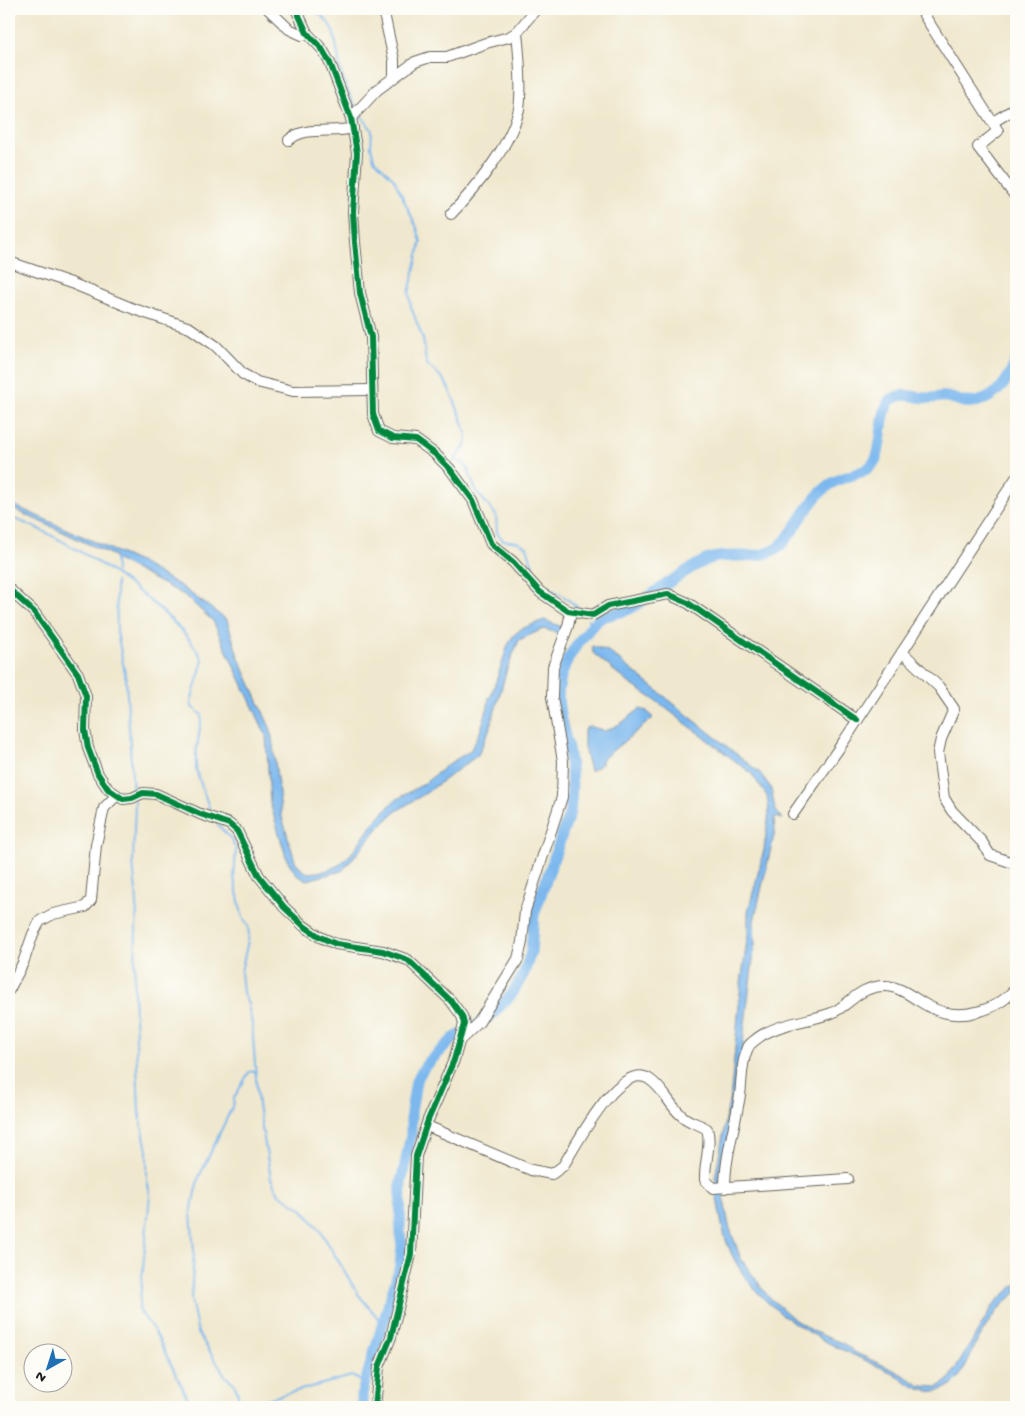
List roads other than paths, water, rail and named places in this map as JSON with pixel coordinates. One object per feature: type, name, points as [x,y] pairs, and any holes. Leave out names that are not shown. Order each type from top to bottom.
[{"type":"street","points":[[268,9],[289,29],[302,35],[307,33]]},
{"type":"street","points":[[296,9],[307,33],[322,48],[330,63],[352,123],[357,153],[353,225],[360,293],[371,337],[371,390],[374,422],[379,432],[393,438],[416,440],[435,454],[457,477],[473,500],[491,544],[513,562],[540,592],[568,611],[593,616],[608,606],[668,594],[688,603],[858,720]]},
{"type":"street","points":[[383,9],[394,60],[394,77]]},
{"type":"street","points":[[289,140],[295,134],[304,132],[342,131],[352,123],[377,90],[422,58],[447,57],[486,43],[509,38],[517,32],[536,9]]},
{"type":"street","points":[[924,15],[998,131],[978,147],[1016,197]]},
{"type":"street","points":[[451,214],[468,195],[506,140],[518,109],[517,32]]},
{"type":"street","points":[[993,122],[1016,108]]},
{"type":"street","points":[[9,262],[71,283],[134,309],[190,328],[216,346],[243,374],[257,382],[293,391],[371,390]]},
{"type":"street","points":[[793,814],[858,720],[1016,478]]},
{"type":"street","points":[[9,589],[34,612],[78,674],[86,696],[85,730],[90,756],[103,783],[116,796],[128,799],[143,794],[156,794],[200,814],[229,824],[237,831],[258,876],[284,907],[304,926],[320,937],[336,944],[383,951],[408,960],[451,1000],[462,1016],[464,1024],[460,1040],[416,1156],[411,1254],[391,1337],[378,1367],[375,1407]]},
{"type":"street","points":[[460,1040],[479,1022],[518,960],[525,910],[562,797],[563,761],[552,697],[553,667],[568,626],[570,617],[568,611]]},
{"type":"street","points":[[902,652],[940,687],[954,709],[941,739],[938,753],[944,798],[952,811],[982,842],[990,855],[1016,864]]},
{"type":"street","points":[[9,990],[23,963],[33,934],[40,921],[53,914],[85,908],[91,900],[96,845],[104,808],[116,796]]},
{"type":"street","points":[[725,1188],[725,1161],[736,1116],[744,1059],[755,1039],[783,1027],[830,1014],[858,994],[885,986],[904,993],[937,1010],[958,1014],[992,1007],[1007,998],[1016,988]]},
{"type":"street","points":[[427,1126],[531,1170],[552,1174],[563,1166],[612,1093],[624,1082],[638,1076],[643,1076],[656,1084],[686,1120],[706,1129],[709,1137],[704,1164],[705,1180],[713,1188],[848,1179]]},
{"type":"water","points":[[9,503],[139,562],[179,585],[227,620],[238,656],[271,730],[282,817],[295,861],[301,869],[308,873],[325,871],[339,865],[351,854],[376,820],[394,801],[425,783],[447,765],[470,751],[480,732],[488,707],[489,697],[513,636],[521,629],[544,620],[562,627],[563,630],[559,633],[543,629],[519,640],[507,669],[490,728],[478,755],[426,793],[395,812],[380,826],[342,871],[307,880],[298,876],[287,860],[270,803],[266,735],[213,621],[184,595],[115,559],[114,556],[9,507]]},
{"type":"water","points":[[592,646],[608,651],[760,773],[771,788],[775,809],[782,819],[774,817],[775,831],[754,921],[755,944],[742,1060],[732,1121],[721,1167],[720,1183],[716,1183],[715,1178],[731,1091],[741,983],[748,934],[748,912],[764,850],[769,812],[767,796],[751,773],[659,703],[629,683],[593,653]]},
{"type":"water","points":[[640,709],[647,711],[653,718],[601,760],[602,764],[590,771],[584,748],[584,730],[589,726],[605,731],[620,724]]},
{"type":"water","points":[[722,1190],[729,1226],[741,1259],[767,1295],[795,1320],[815,1332],[844,1344],[856,1353],[896,1371],[921,1386],[938,1387],[949,1380],[994,1304],[1016,1284],[1016,1293],[1003,1305],[986,1326],[957,1380],[948,1387],[939,1390],[923,1390],[815,1336],[772,1306],[754,1288],[739,1267],[727,1243],[716,1191]]},
{"type":"waterway","points":[[310,9],[320,14],[331,27],[342,76],[356,108]]},
{"type":"waterway","points":[[360,114],[372,130],[371,147],[374,159],[394,179],[417,228],[421,242],[409,293],[411,307],[423,339],[426,363],[446,383],[467,435],[462,451],[454,460],[464,463],[476,491],[496,515],[497,533],[503,540],[518,542],[527,547],[535,573],[542,585],[562,595],[580,609]]},
{"type":"waterway","points":[[362,1407],[362,1393],[400,1266],[402,1245],[400,1234],[401,1183],[411,1135],[411,1112],[416,1081],[425,1066],[454,1038],[476,1026],[495,1012],[512,994],[524,973],[531,952],[534,915],[570,812],[572,788],[570,764],[560,717],[558,696],[564,667],[574,649],[598,620],[631,608],[704,561],[713,558],[764,554],[773,551],[781,545],[823,490],[831,484],[861,472],[872,465],[878,452],[885,409],[892,399],[904,395],[928,398],[947,397],[965,402],[983,400],[991,396],[1004,384],[1016,360]]},
{"type":"waterway","points":[[9,517],[33,526],[60,540],[117,575],[169,618],[189,639],[203,660],[191,702],[192,707],[202,715],[196,754],[196,770],[211,813]]},
{"type":"waterway","points":[[115,559],[116,571]]},
{"type":"waterway","points":[[116,582],[117,632],[126,679],[133,793]]},
{"type":"waterway","points":[[588,619],[588,631]]},
{"type":"waterway","points":[[135,801],[133,862],[137,902],[134,993],[139,1111],[147,1151],[147,1180],[150,1195],[139,1310],[155,1332],[192,1407]]},
{"type":"waterway","points":[[218,825],[232,840],[236,850],[234,878],[242,915],[248,926],[249,936],[241,972],[243,993],[248,1004],[252,1024],[258,1105],[271,1179],[279,1194],[302,1209],[320,1230],[358,1294],[382,1323]]},
{"type":"waterway","points":[[242,1407],[234,1383],[226,1377],[198,1333],[191,1300],[194,1251],[191,1214],[198,1179],[234,1103],[233,1100],[249,1072],[255,1071]]},
{"type":"waterway","points":[[248,1407],[267,1399],[352,1376],[365,1383]]}]
